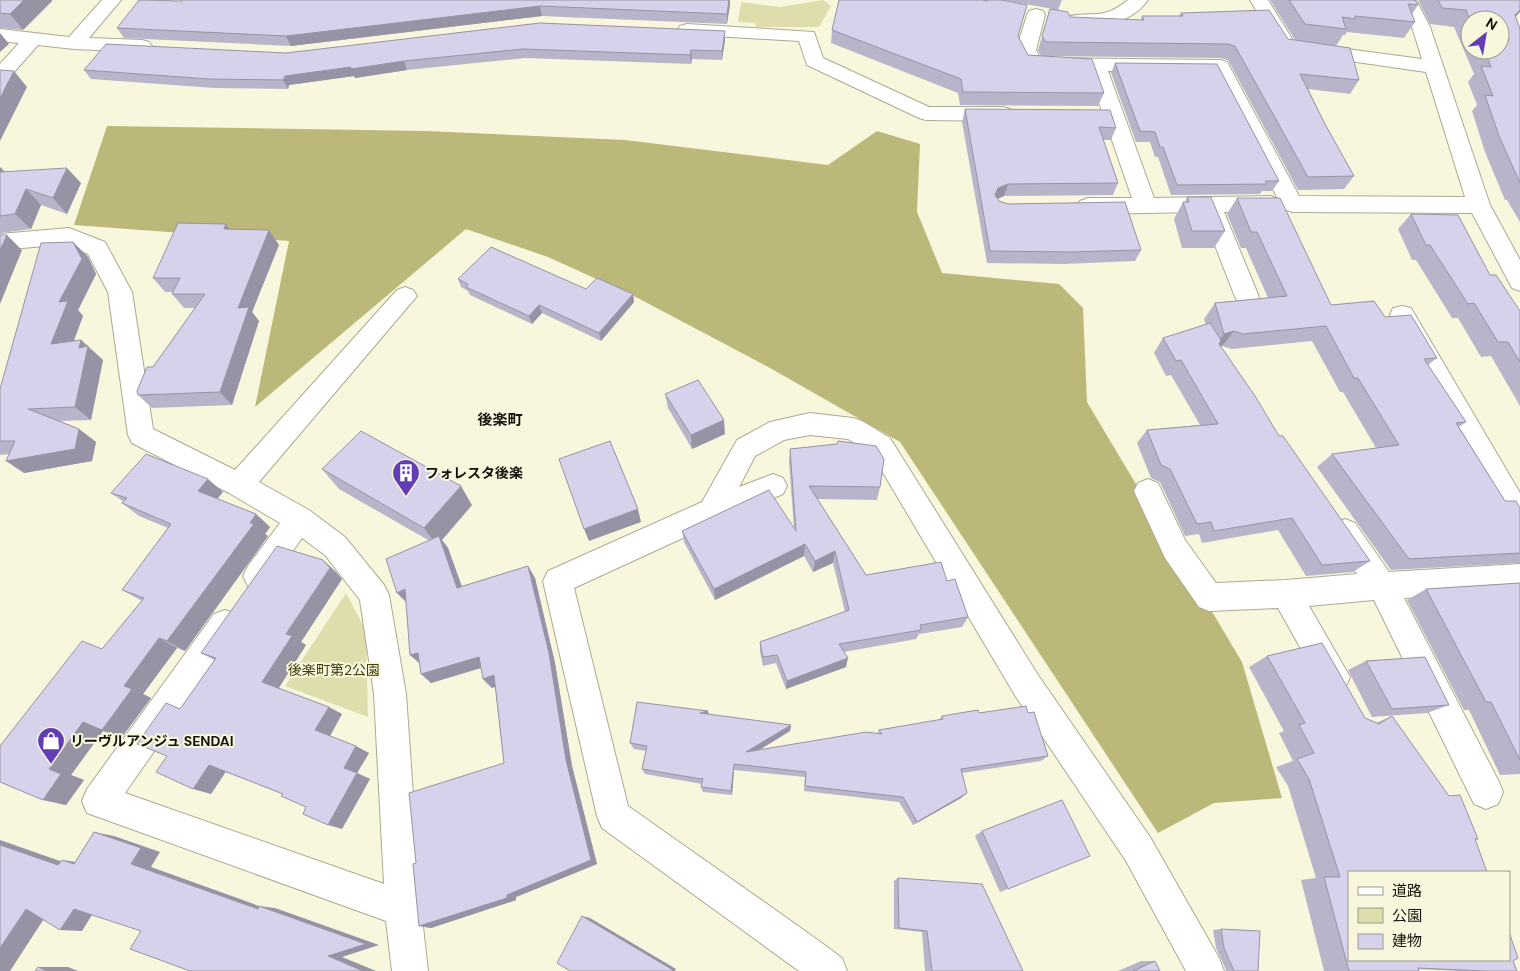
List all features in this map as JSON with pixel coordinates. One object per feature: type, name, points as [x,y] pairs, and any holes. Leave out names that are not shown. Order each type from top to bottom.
[{"type":"street","points":[[74,43],[112,0]]},
{"type":"street","points":[[1139,0],[1123,13],[1103,22],[1068,20],[1027,13],[1026,50],[1033,64],[1220,66],[1292,204]]},
{"type":"street","points":[[1259,0],[1287,47],[1435,67]]},
{"type":"street","points":[[1407,0],[1421,27],[1479,205],[1520,282]]},
{"type":"street","points":[[666,30],[808,36],[814,61],[926,113],[1025,114]]},
{"type":"street","points":[[0,35],[32,40],[162,47]]},
{"type":"street","points":[[0,76],[32,40]]},
{"type":"street","points":[[1096,65],[1104,115],[1146,205]]},
{"type":"street","points":[[1210,205],[1247,297]]},
{"type":"street","points":[[1070,206],[1479,205]]},
{"type":"street","points":[[0,242],[69,236],[97,248],[120,292],[141,435],[239,485],[299,519],[336,546],[374,595],[390,694],[403,908],[410,971]]},
{"type":"street","points":[[239,485],[405,296]]},
{"type":"street","points":[[1402,315],[1520,519]]},
{"type":"street","points":[[712,511],[746,448],[779,430],[810,424],[853,429],[881,446],[1027,686],[1138,849],[1206,971]]},
{"type":"street","points":[[773,486],[712,511],[558,581],[614,816],[768,923],[829,971]]},
{"type":"street","points":[[1148,491],[1175,549],[1209,597],[1286,594],[1520,577]]},
{"type":"street","points":[[1331,512],[1382,586],[1486,792]]},
{"type":"street","points":[[299,519],[99,801],[403,908]]},
{"type":"street","points":[[1286,594],[1346,698]]},
{"type":"green space","points":[[823,0],[831,6],[819,27],[756,27],[755,23],[738,22],[741,2],[780,7]]},
{"type":"green space","name":"後楽町第2公園","points":[[346,593],[366,631],[368,717],[285,686]]},
{"type":"shaded area","points":[[107,126],[426,131],[625,140],[828,165],[877,131],[920,144],[917,212],[942,273],[1059,284],[1083,308],[1087,402],[1242,662],[1282,798],[1214,803],[1158,833],[900,442],[770,368],[634,296],[548,257],[466,229],[255,407],[289,241],[74,225]]},
{"type":"building","points":[[0,0],[24,0],[10,14],[0,13]]},
{"type":"building","points":[[139,0],[729,0],[727,14],[540,6],[286,36],[117,28]]},
{"type":"building","points":[[839,0],[1002,0],[1027,5],[1018,36],[1028,55],[1092,59],[1104,93],[963,92],[961,79],[832,30]]},
{"type":"building","points":[[1289,0],[1415,0],[1418,5],[1408,4],[1415,22],[1355,16],[1355,19],[1342,17],[1346,29],[1305,24]]},
{"type":"building","points":[[1438,0],[1520,0],[1520,10],[1515,15],[1520,29],[1520,183],[1499,136],[1485,95],[1493,96],[1481,66],[1491,67],[1488,60],[1510,60],[1510,10],[1442,8]]},
{"type":"building","points":[[1050,9],[1068,12],[1070,17],[1144,20],[1142,16],[1183,16],[1181,13],[1269,10],[1288,39],[1350,48],[1359,80],[1300,74],[1354,176],[1308,177],[1235,46],[1227,44],[1046,42],[1042,36]]},
{"type":"building","points":[[540,23],[725,31],[722,51],[691,50],[690,55],[523,49],[404,61],[351,69],[351,67],[285,76],[283,80],[209,79],[84,70],[106,44],[286,53]]},
{"type":"building","points":[[1115,63],[1217,64],[1279,181],[1265,181],[1267,184],[1177,185],[1163,147],[1160,147],[1155,132],[1140,131]]},
{"type":"building","points":[[0,70],[14,71],[0,98]]},
{"type":"building","points":[[965,109],[1110,110],[1116,128],[1099,127],[1118,183],[1008,184],[998,188],[995,195],[999,201],[1008,204],[1125,202],[1141,250],[1070,252],[990,251]]},
{"type":"building","points":[[67,168],[53,198],[26,189],[15,214],[0,216],[0,172]]},
{"type":"building","points":[[1187,197],[1211,197],[1225,231],[1192,231],[1183,202],[1189,202]]},
{"type":"building","points":[[1237,198],[1280,198],[1331,305],[1374,301],[1385,317],[1411,315],[1437,358],[1424,359],[1466,422],[1456,423],[1505,501],[1516,501],[1520,508],[1520,553],[1409,559],[1332,454],[1399,445],[1358,378],[1354,378],[1326,326],[1243,334],[1234,331],[1224,334],[1215,303],[1287,296],[1257,232],[1251,232]]},
{"type":"building","points":[[1411,214],[1458,215],[1490,275],[1496,275],[1520,311],[1520,362],[1508,342],[1498,342],[1474,303],[1468,304],[1430,245],[1426,245]]},
{"type":"building","points":[[178,223],[226,224],[224,229],[269,230],[238,308],[249,307],[220,392],[138,395],[137,391],[147,367],[153,367],[205,294],[172,294],[180,278],[153,278]]},
{"type":"building","points":[[0,235],[7,235],[0,250]]},
{"type":"building","points":[[73,242],[82,259],[59,302],[68,301],[51,344],[81,340],[79,348],[88,346],[75,407],[28,409],[79,429],[75,449],[6,461],[15,441],[0,441],[0,389],[41,243]]},
{"type":"building","points":[[491,247],[586,289],[597,278],[633,294],[599,333],[539,305],[529,316],[466,287],[468,284],[458,279]]},
{"type":"building","points":[[1210,323],[1221,340],[1219,344],[1255,396],[1279,436],[1283,436],[1370,561],[1322,565],[1292,518],[1214,531],[1211,522],[1197,524],[1170,469],[1161,465],[1147,430],[1218,424],[1181,360],[1176,361],[1163,338]]},
{"type":"building","points":[[698,380],[724,420],[691,435],[665,394]]},
{"type":"building","name":"フォレスタ後楽","points":[[361,431],[461,486],[424,528],[322,469]]},
{"type":"building","points":[[610,441],[638,509],[584,529],[559,459]]},
{"type":"building","points":[[838,441],[876,446],[884,459],[880,487],[809,486],[866,575],[941,562],[947,581],[955,579],[968,617],[920,625],[921,630],[839,644],[848,658],[787,681],[777,655],[763,657],[760,642],[849,610],[835,551],[815,561],[805,544],[714,589],[682,531],[769,490],[796,531],[790,449],[837,444]]},
{"type":"building","points":[[146,454],[208,479],[198,491],[256,514],[250,523],[254,524],[167,641],[159,638],[124,686],[132,689],[102,730],[83,722],[49,769],[61,774],[43,800],[0,782],[0,746],[82,641],[102,649],[144,598],[122,590],[171,524],[122,503],[127,498],[111,493]]},
{"type":"building","points":[[439,536],[457,588],[528,566],[549,653],[566,760],[591,860],[507,895],[507,898],[419,926],[413,864],[416,863],[409,793],[504,763],[494,675],[483,679],[479,657],[421,674],[418,653],[410,655],[405,589],[397,593],[386,559]]},
{"type":"building","points":[[277,546],[323,560],[330,568],[286,634],[292,636],[262,682],[329,707],[315,730],[356,746],[344,768],[357,773],[328,825],[303,814],[306,807],[281,796],[283,794],[209,765],[193,789],[156,772],[167,756],[137,744],[166,703],[180,709],[216,658],[201,653]]},
{"type":"building","points":[[1520,583],[1520,760],[1491,702],[1486,702],[1426,589]]},
{"type":"building","points":[[1322,643],[1365,718],[1379,724],[1392,716],[1449,796],[1460,795],[1478,839],[1475,839],[1487,871],[1348,871],[1348,961],[1510,961],[1510,935],[1518,958],[1513,961],[1517,971],[1418,968],[1419,971],[1349,971],[1324,877],[1340,877],[1309,779],[1297,759],[1314,753],[1299,725],[1305,723],[1267,656]]},
{"type":"building","points":[[1425,657],[1449,705],[1392,709],[1366,661]]},
{"type":"building","points":[[637,702],[708,711],[700,713],[791,725],[746,752],[866,732],[882,734],[879,730],[943,719],[942,716],[978,710],[979,713],[1026,706],[1028,713],[1034,712],[1048,756],[961,769],[967,793],[917,822],[903,797],[805,786],[806,772],[734,764],[731,791],[701,787],[703,778],[642,769],[647,746],[630,743]]},
{"type":"building","points":[[1062,800],[1090,856],[1008,889],[982,831]]},
{"type":"building","points":[[94,832],[141,848],[131,864],[258,909],[259,906],[366,944],[328,956],[363,971],[190,971],[130,949],[141,931],[74,909],[60,930],[26,909],[0,948],[0,845],[58,865],[62,860],[74,864]]},
{"type":"building","points":[[898,878],[982,884],[1023,971],[932,971],[927,931],[899,928]]},
{"type":"building","points":[[582,916],[673,970],[570,971],[557,963]]},
{"type":"building","points":[[1221,929],[1260,931],[1258,971],[1234,971],[1224,948]]},
{"type":"building","points":[[1155,961],[1160,971],[1133,971]]},
{"type":"building","points":[[38,967],[47,971],[35,971]]},
{"type":"place","name":"フォレスタ後楽","points":[[406,497]]},
{"type":"place","name":"リーヴルアンジュ SENDAI","points":[[51,765]]},
{"type":"district","name":"後楽町","points":[[500,420]]}]
